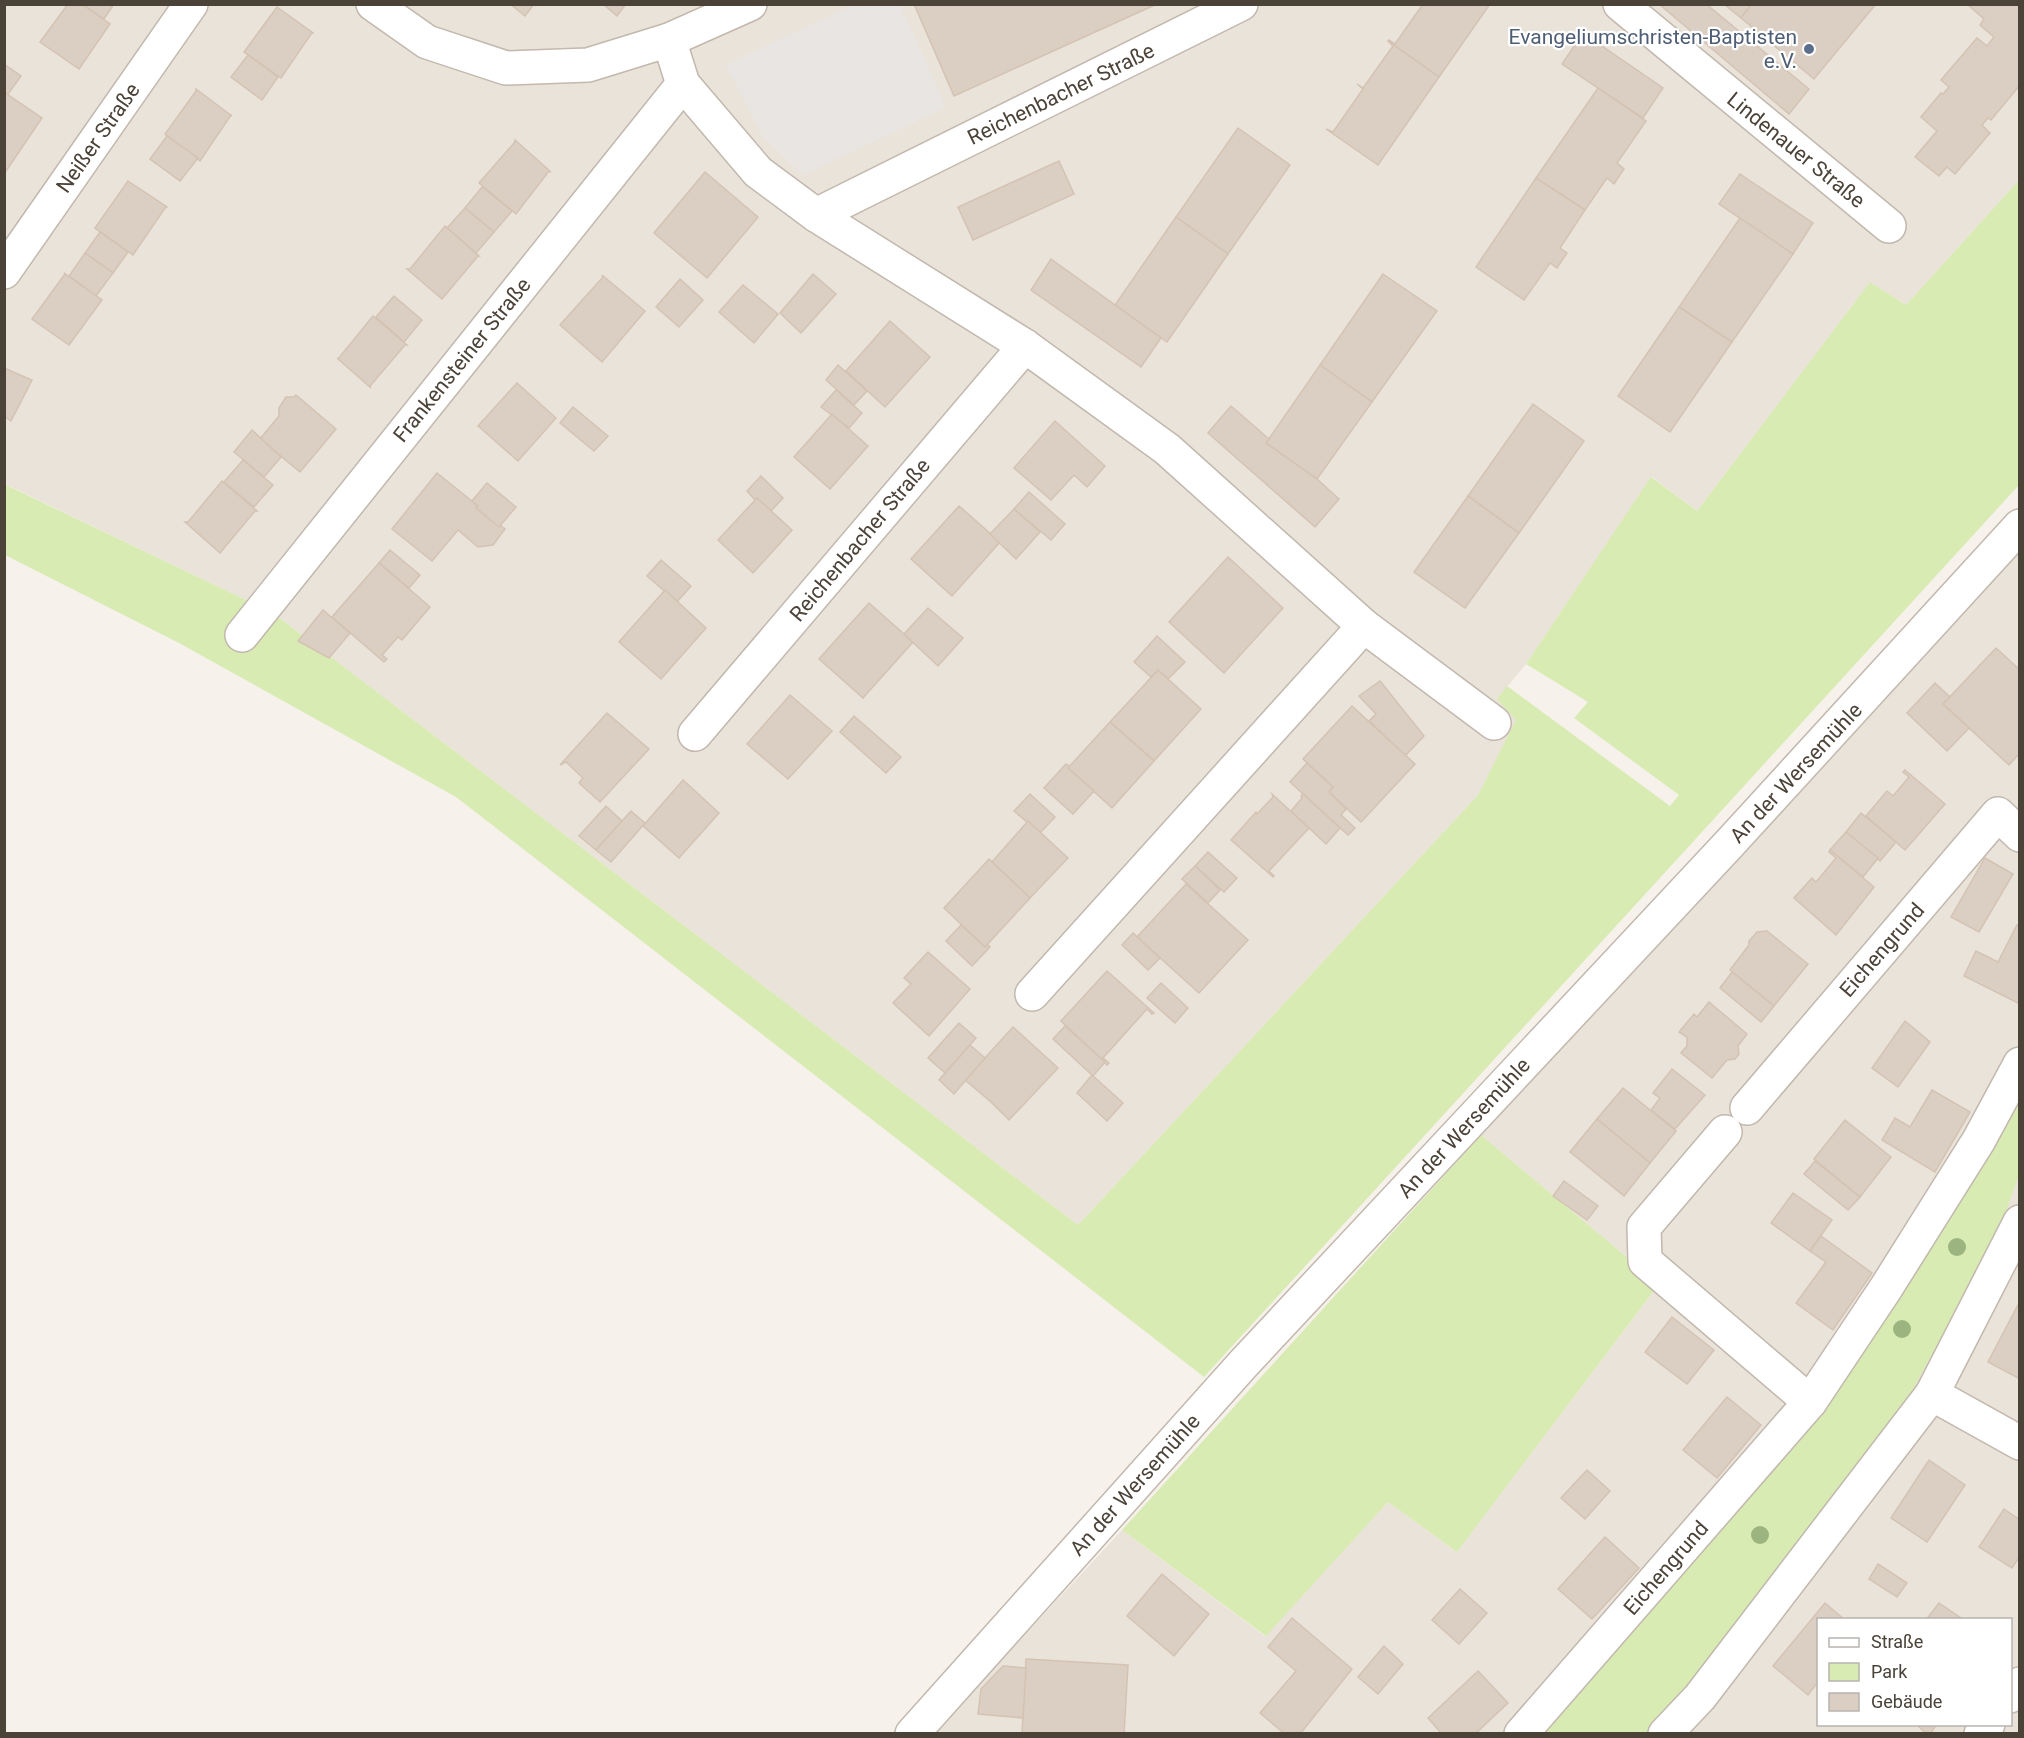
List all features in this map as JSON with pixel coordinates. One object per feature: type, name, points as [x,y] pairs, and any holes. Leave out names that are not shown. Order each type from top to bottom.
[{"type":"street","name":"Neißer Straße","points":[[4,272],[191,4]]},
{"type":"street","points":[[373,4],[427,42],[506,68],[588,65],[669,40],[750,4]]},
{"type":"street","name":"Reichenbacher Straße","points":[[816,214],[1241,4]]},
{"type":"street","name":"Lindenauer Straße","points":[[1620,4],[1889,226]]},
{"type":"street","points":[[669,40],[683,84],[758,172],[816,214],[1025,346],[1167,449],[1364,626],[1494,723]]},
{"type":"street","name":"Frankensteiner Straße","points":[[242,635],[683,84]]},
{"type":"street","name":"Reichenbacher Straße","points":[[695,734],[1025,346]]},
{"type":"street","name":"An der Wersemühle","points":[[912,1734],[1244,1363],[1746,826],[2019,526]]},
{"type":"street","points":[[1032,994],[1364,626]]},
{"type":"street","name":"Eichengrund","points":[[1747,1108],[1998,814],[2019,835]]},
{"type":"street","name":"Eichengrund","points":[[1521,1734],[1810,1402],[1886,1288],[1978,1140],[2019,1064]]},
{"type":"street","points":[[1725,1132],[1644,1227],[1646,1261],[1810,1402]]},
{"type":"street","points":[[1665,1734],[1700,1697],[1932,1394],[2019,1222]]},
{"type":"street","points":[[1932,1394],[2019,1443]]},
{"type":"shaded area","points":[[856,4],[900,5],[946,107],[803,175],[763,137],[726,65]]},
{"type":"shaded area","points":[[4,5],[2019,5],[2019,180],[1906,305],[1870,282],[1697,511],[1652,477],[1526,664],[1497,699],[1517,720],[1478,795],[1078,1225],[273,613],[5,484]]},
{"type":"shaded area","points":[[2019,551],[2019,1733],[933,1734],[1122,1530],[1265,1636],[1388,1502],[1457,1552],[1659,1284],[1481,1135]]},
{"type":"green space","points":[[2019,180],[2019,485],[1204,1377],[456,797],[179,643],[5,555],[4,484],[273,613],[1078,1225],[1478,795],[1516,720],[1497,699],[1507,686],[1670,806],[1679,795],[1574,718],[1588,702],[1526,664],[1651,477],[1697,511],[1870,282],[1906,305]]},
{"type":"green space","points":[[2019,1077],[2019,1175],[1999,1231],[1899,1415],[1718,1655],[1647,1733],[1532,1734],[1681,1562]]},
{"type":"green space","points":[[1481,1135],[1659,1284],[1457,1552],[1388,1502],[1266,1636],[1122,1530]]},
{"type":"building","points":[[68,4],[82,4],[110,24],[79,69],[40,42]]},
{"type":"building","points":[[82,4],[114,4],[104,19]]},
{"type":"building","points":[[510,4],[534,4],[525,16]]},
{"type":"building","points":[[603,4],[626,4],[617,16]]},
{"type":"building","points":[[914,4],[1157,4],[954,96]]},
{"type":"building","points":[[1423,4],[1490,4],[1439,77],[1388,41],[1395,44]]},
{"type":"building","points":[[1659,4],[1706,4],[1809,89],[1789,114]]},
{"type":"building","points":[[1724,4],[1752,4],[1741,18]]},
{"type":"building","name":"Evangeliumschristen-Baptisten e.V.","points":[[1752,4],[1876,4],[1814,79],[1741,18]]},
{"type":"building","points":[[1967,4],[2020,4],[2020,85],[1991,120],[1988,118],[1982,125],[1990,133],[1955,174],[1947,167],[1939,176],[1915,157],[1937,131],[1921,117],[1949,87],[1941,80],[1977,38],[1987,46],[1994,37],[1980,25],[1984,19]]},
{"type":"building","points":[[277,7],[313,33],[281,78],[244,52]]},
{"type":"building","points":[[1583,33],[1663,88],[1643,118],[1562,64]]},
{"type":"building","points":[[1388,41],[1439,77],[1378,165],[1326,129],[1333,132],[1363,89],[1357,84],[1363,88],[1393,46]]},
{"type":"building","points":[[248,55],[278,77],[262,100],[231,77]]},
{"type":"building","points":[[4,64],[21,76],[8,94],[4,92]]},
{"type":"building","points":[[1598,88],[1646,121],[1617,163],[1624,169],[1614,184],[1607,178],[1585,210],[1536,178]]},
{"type":"building","points":[[196,89],[231,115],[200,161],[165,134]]},
{"type":"building","points":[[4,92],[42,118],[4,174]]},
{"type":"building","points":[[1238,128],[1290,165],[1228,254],[1176,217]]},
{"type":"building","points":[[167,136],[198,158],[180,181],[150,159]]},
{"type":"building","points":[[515,140],[551,172],[549,171],[516,214],[479,183]]},
{"type":"building","points":[[1059,161],[1074,194],[973,240],[958,207]]},
{"type":"building","points":[[705,172],[758,217],[707,278],[654,233]]},
{"type":"building","points":[[1740,174],[1813,223],[1793,254],[1719,204]]},
{"type":"building","points":[[1536,178],[1585,210],[1560,248],[1567,253],[1557,268],[1550,263],[1524,300],[1476,267]]},
{"type":"building","points":[[128,181],[167,207],[133,255],[95,228]]},
{"type":"building","points":[[482,187],[512,211],[494,232],[465,208]]},
{"type":"building","points":[[465,208],[494,232],[476,253],[447,228]]},
{"type":"building","points":[[1176,217],[1228,254],[1167,342],[1115,305]]},
{"type":"building","points":[[1740,218],[1793,254],[1732,342],[1679,307]]},
{"type":"building","points":[[445,226],[479,256],[442,299],[407,269],[410,269]]},
{"type":"building","points":[[100,232],[128,252],[113,273],[85,253]]},
{"type":"building","points":[[85,253],[113,273],[96,296],[69,276]]},
{"type":"building","points":[[1051,259],[1161,338],[1141,367],[1031,290]]},
{"type":"building","points":[[64,273],[102,300],[69,345],[32,319]]},
{"type":"building","points":[[813,274],[836,294],[801,333],[780,313]]},
{"type":"building","points":[[1383,274],[1437,311],[1372,402],[1320,365]]},
{"type":"building","points":[[602,275],[645,311],[602,362],[560,325],[603,277]]},
{"type":"building","points":[[680,279],[703,300],[679,327],[656,307]]},
{"type":"building","points":[[743,285],[778,314],[754,343],[719,312]]},
{"type":"building","points":[[394,296],[422,320],[404,342],[376,317]]},
{"type":"building","points":[[1679,307],[1732,342],[1670,432],[1618,396]]},
{"type":"building","points":[[373,316],[407,345],[370,386],[371,388],[338,359]]},
{"type":"building","points":[[890,321],[930,357],[885,407],[846,371]]},
{"type":"building","points":[[838,365],[867,391],[854,405],[826,380]]},
{"type":"building","points":[[1320,365],[1372,402],[1317,479],[1266,443]]},
{"type":"building","points":[[4,368],[32,380],[11,421],[4,416]]},
{"type":"building","points":[[517,383],[556,418],[518,461],[478,426]]},
{"type":"building","points":[[836,390],[862,413],[849,428],[821,407]]},
{"type":"building","points":[[296,395],[336,429],[300,472],[260,439],[279,416],[279,408],[286,397]]},
{"type":"building","points":[[1533,404],[1584,441],[1519,533],[1468,496]]},
{"type":"building","points":[[1231,406],[1269,439],[1266,443],[1317,479],[1339,499],[1315,527],[1208,433]]},
{"type":"building","points":[[573,407],[608,436],[594,451],[560,423]]},
{"type":"building","points":[[832,414],[868,446],[830,489],[794,457]]},
{"type":"building","points":[[1055,421],[1105,466],[1087,487],[1074,475],[1051,500],[1014,468]]},
{"type":"building","points":[[252,430],[281,457],[264,477],[234,452]]},
{"type":"building","points":[[243,460],[273,485],[254,507],[224,482]]},
{"type":"building","points":[[437,473],[478,506],[476,508],[505,529],[493,545],[478,547],[458,530],[432,561],[392,529]]},
{"type":"building","points":[[761,476],[783,498],[771,511],[747,491]]},
{"type":"building","points":[[222,481],[257,511],[220,553],[185,522],[188,522]]},
{"type":"building","points":[[487,483],[516,507],[499,527],[476,508],[478,506],[472,501]]},
{"type":"building","points":[[1029,492],[1065,524],[1051,540],[1014,509]]},
{"type":"building","points":[[1468,496],[1519,533],[1465,608],[1414,572]]},
{"type":"building","points":[[757,498],[792,530],[753,573],[718,540]]},
{"type":"building","points":[[959,506],[1000,542],[952,596],[911,559]]},
{"type":"building","points":[[1014,509],[1040,532],[1016,559],[990,534]]},
{"type":"building","points":[[390,550],[420,575],[409,588],[379,563]]},
{"type":"building","points":[[1228,557],[1283,608],[1224,673],[1169,622]]},
{"type":"building","points":[[661,560],[691,586],[677,602],[647,576]]},
{"type":"building","points":[[379,563],[430,607],[402,640],[398,637],[382,655],[387,659],[384,662],[332,617]]},
{"type":"building","points":[[665,590],[706,628],[661,679],[619,642]]},
{"type":"building","points":[[869,603],[913,642],[863,698],[819,659]]},
{"type":"building","points":[[928,608],[963,638],[938,666],[904,634]]},
{"type":"building","points":[[323,610],[350,633],[329,658],[298,641]]},
{"type":"building","points":[[1157,636],[1185,662],[1168,679],[1158,670],[1151,677],[1134,662]]},
{"type":"building","points":[[1996,648],[2020,670],[2020,753],[2009,765],[1943,704]]},
{"type":"building","points":[[1158,670],[1201,709],[1154,761],[1110,722]]},
{"type":"building","points":[[1380,681],[1424,736],[1405,756],[1369,721],[1376,714],[1359,696]]},
{"type":"building","points":[[1935,683],[1950,697],[1943,704],[1969,728],[1947,751],[1907,713]]},
{"type":"building","points":[[790,695],[832,731],[788,779],[747,744]]},
{"type":"building","points":[[1352,706],[1415,764],[1361,822],[1329,792],[1333,787],[1303,759]]},
{"type":"building","points":[[607,713],[649,749],[600,802],[579,783],[583,778],[566,762],[560,765]]},
{"type":"building","points":[[854,716],[901,757],[886,773],[840,732]]},
{"type":"building","points":[[1110,722],[1154,761],[1112,808],[1068,768]]},
{"type":"building","points":[[1307,763],[1333,787],[1329,792],[1346,809],[1341,815],[1355,828],[1348,835],[1290,782]]},
{"type":"building","points":[[1066,764],[1094,791],[1073,814],[1044,788]]},
{"type":"building","points":[[1905,770],[1945,804],[1905,850],[1866,816],[1887,791],[1893,796],[1909,777],[1903,772]]},
{"type":"building","points":[[683,780],[719,813],[679,858],[643,826]]},
{"type":"building","points":[[1030,794],[1055,817],[1040,833],[1014,811]]},
{"type":"building","points":[[1272,794],[1309,828],[1269,871],[1273,877],[1231,840],[1273,797]]},
{"type":"building","points":[[1303,794],[1340,828],[1326,844],[1291,811]]},
{"type":"building","points":[[606,806],[622,821],[596,850],[579,836]]},
{"type":"building","points":[[631,811],[645,823],[611,862],[596,850]]},
{"type":"building","points":[[1861,813],[1896,842],[1880,861],[1846,832]]},
{"type":"building","points":[[1028,821],[1068,858],[1030,898],[992,862]]},
{"type":"building","points":[[1846,832],[1878,858],[1863,877],[1830,850]]},
{"type":"building","points":[[1830,850],[1874,887],[1836,935],[1794,898],[1812,878],[1816,882],[1836,858],[1829,852]]},
{"type":"building","points":[[1208,852],[1237,878],[1224,892],[1195,866]]},
{"type":"building","points":[[1985,858],[2013,874],[1979,932],[1951,917]]},
{"type":"building","points":[[989,859],[1030,898],[985,947],[944,908]]},
{"type":"building","points":[[1195,866],[1220,890],[1208,903],[1182,879]]},
{"type":"building","points":[[1186,884],[1248,940],[1199,993],[1137,937]]},
{"type":"building","points":[[961,925],[985,947],[987,944],[990,947],[972,966],[946,941]]},
{"type":"building","points":[[2017,925],[2020,926],[2020,1004],[1964,976],[1976,951],[1998,962]]},
{"type":"building","points":[[1767,931],[1808,964],[1774,1006],[1730,970],[1757,932]]},
{"type":"building","points":[[1133,933],[1160,958],[1148,970],[1122,945]]},
{"type":"building","points":[[928,952],[970,989],[929,1036],[893,1003],[911,984],[904,978]]},
{"type":"building","points":[[1107,971],[1154,1013],[1152,1014],[1147,1009],[1103,1058],[1109,1063],[1107,1065],[1061,1021]]},
{"type":"building","points":[[1732,972],[1774,1006],[1761,1022],[1720,988]]},
{"type":"building","points":[[1161,983],[1188,1008],[1175,1023],[1147,998]]},
{"type":"building","points":[[1709,1002],[1747,1034],[1738,1046],[1739,1054],[1735,1059],[1727,1060],[1712,1078],[1681,1053],[1687,1046],[1687,1037],[1679,1032],[1694,1014],[1697,1017]]},
{"type":"building","points":[[1905,1021],[1930,1042],[1898,1087],[1872,1068]]},
{"type":"building","points":[[959,1023],[976,1038],[945,1073],[928,1058]]},
{"type":"building","points":[[1065,1026],[1105,1062],[1093,1076],[1053,1039]]},
{"type":"building","points":[[1013,1027],[1058,1068],[1009,1120],[965,1080]]},
{"type":"building","points":[[970,1045],[985,1058],[954,1094],[939,1080]]},
{"type":"building","points":[[1672,1069],[1705,1095],[1675,1129],[1651,1110],[1660,1098],[1653,1093]]},
{"type":"building","points":[[1092,1075],[1123,1103],[1107,1121],[1077,1093]]},
{"type":"building","points":[[1623,1088],[1676,1131],[1650,1163],[1597,1119]]},
{"type":"building","points":[[1932,1090],[1970,1112],[1935,1172],[1882,1140],[1895,1118],[1910,1127]]},
{"type":"building","points":[[1597,1119],[1650,1163],[1624,1196],[1570,1152]]},
{"type":"building","points":[[1845,1120],[1891,1157],[1860,1197],[1814,1159]]},
{"type":"building","points":[[1815,1161],[1860,1197],[1848,1210],[1804,1174]]},
{"type":"building","points":[[1564,1181],[1598,1206],[1587,1220],[1553,1196]]},
{"type":"building","points":[[1793,1193],[1832,1220],[1810,1251],[1771,1223]]},
{"type":"building","points":[[1821,1236],[1872,1273],[1833,1330],[1796,1303],[1826,1262],[1810,1251]]},
{"type":"building","points":[[2020,1301],[2020,1379],[1988,1362]]},
{"type":"building","points":[[1672,1317],[1714,1350],[1687,1384],[1645,1352]]},
{"type":"building","points":[[1727,1397],[1761,1425],[1717,1478],[1683,1450]]},
{"type":"building","points":[[1929,1460],[1965,1485],[1927,1542],[1891,1518]]},
{"type":"building","points":[[1587,1470],[1610,1491],[1585,1519],[1561,1498]]},
{"type":"building","points":[[2004,1509],[2020,1520],[2020,1556],[2012,1568],[1979,1547]]},
{"type":"building","points":[[1605,1537],[1639,1568],[1592,1619],[1558,1589]]},
{"type":"building","points":[[1878,1564],[1907,1583],[1897,1597],[1869,1579]]},
{"type":"building","points":[[1162,1574],[1209,1614],[1174,1656],[1127,1616]]},
{"type":"building","points":[[1460,1589],[1487,1613],[1459,1644],[1432,1620]]},
{"type":"building","points":[[1825,1603],[1843,1618],[1817,1618],[1817,1683],[1808,1695],[1773,1666]]},
{"type":"building","points":[[1939,1603],[1961,1618],[1928,1618]]},
{"type":"building","points":[[1292,1618],[1352,1669],[1300,1734],[1285,1734],[1260,1713],[1296,1671],[1268,1647]]},
{"type":"building","points":[[1384,1646],[1403,1664],[1378,1694],[1358,1677]]},
{"type":"building","points":[[1026,1659],[1128,1665],[1124,1734],[1022,1734]]},
{"type":"building","points":[[1003,1666],[1026,1668],[1023,1718],[978,1714],[981,1689]]},
{"type":"building","points":[[1478,1671],[1508,1703],[1475,1734],[1442,1734],[1428,1718]]},
{"type":"building","points":[[1918,1726],[1936,1726],[1930,1734]]},
{"type":"place","name":"Evangeliumschristen-Baptisten e.V.","points":[[1809,49]]}]
